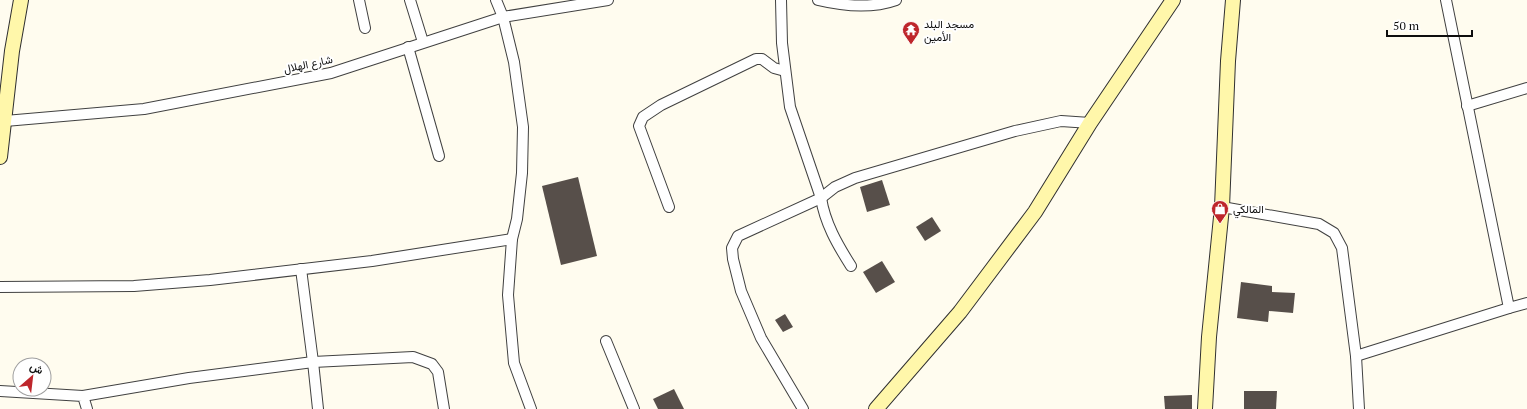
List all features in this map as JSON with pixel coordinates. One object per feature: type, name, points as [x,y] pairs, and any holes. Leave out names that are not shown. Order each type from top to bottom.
[{"type":"street","points":[[0,157],[12,51],[21,0]]},
{"type":"street","points":[[359,0],[365,28]]},
{"type":"street","points":[[410,0],[423,42]]},
{"type":"street","points":[[496,0],[503,17],[514,62],[523,127],[522,173],[517,218],[512,239],[508,295],[514,363],[531,409]]},
{"type":"street","name":"شارع الهلال","points":[[5,120],[144,109],[331,73],[503,17],[608,0]]},
{"type":"street","points":[[781,0],[784,71],[790,107],[821,198],[823,212],[836,242],[851,266]]},
{"type":"street","points":[[818,0],[853,6],[887,3],[896,0]]},
{"type":"street","points":[[879,408],[960,312],[1035,212],[1090,123],[1173,0]]},
{"type":"street","points":[[1205,409],[1209,337],[1222,207],[1228,61],[1233,0]]},
{"type":"street","points":[[1446,0],[1509,308]]},
{"type":"street","points":[[408,47],[439,156]]},
{"type":"street","points":[[669,207],[639,126],[642,117],[684,93],[756,60],[762,59],[774,68],[784,71]]},
{"type":"street","points":[[1467,106],[1527,88]]},
{"type":"street","points":[[803,409],[761,338],[741,290],[733,259],[732,248],[738,236],[821,198],[835,188],[855,178],[1015,131],[1061,121],[1090,123]]},
{"type":"street","points":[[1222,207],[1319,224],[1334,233],[1342,248],[1356,356],[1359,409]]},
{"type":"street","points":[[0,287],[134,286],[210,280],[372,261],[512,239]]},
{"type":"street","points":[[301,269],[314,362],[318,409]]},
{"type":"street","points":[[1356,356],[1527,303]]},
{"type":"street","points":[[606,341],[634,409]]},
{"type":"street","points":[[0,391],[83,396],[189,378],[314,362],[413,357],[423,359],[432,364],[438,372],[444,409]]},
{"type":"street","points":[[83,396],[88,409]]},
{"type":"building","points":[[578,177],[597,256],[561,265],[542,186]]},
{"type":"building","points":[[882,180],[890,205],[867,212],[860,187]]},
{"type":"building","points":[[932,217],[941,231],[925,241],[916,227]]},
{"type":"building","points":[[882,261],[895,282],[876,293],[863,272]]},
{"type":"building","points":[[1241,282],[1272,286],[1272,292],[1295,293],[1293,313],[1269,311],[1268,322],[1237,318]]},
{"type":"building","points":[[785,314],[793,327],[783,332],[775,320]]},
{"type":"building","points":[[674,389],[684,409],[658,409],[653,399]]},
{"type":"building","points":[[1244,391],[1277,391],[1276,409],[1244,409]]},
{"type":"building","points":[[1192,395],[1192,409],[1165,409],[1164,396]]},
{"type":"place","name":"مسجد البلد الأمين","points":[[911,45]]},
{"type":"place","name":"المالكي","points":[[1220,224]]}]
